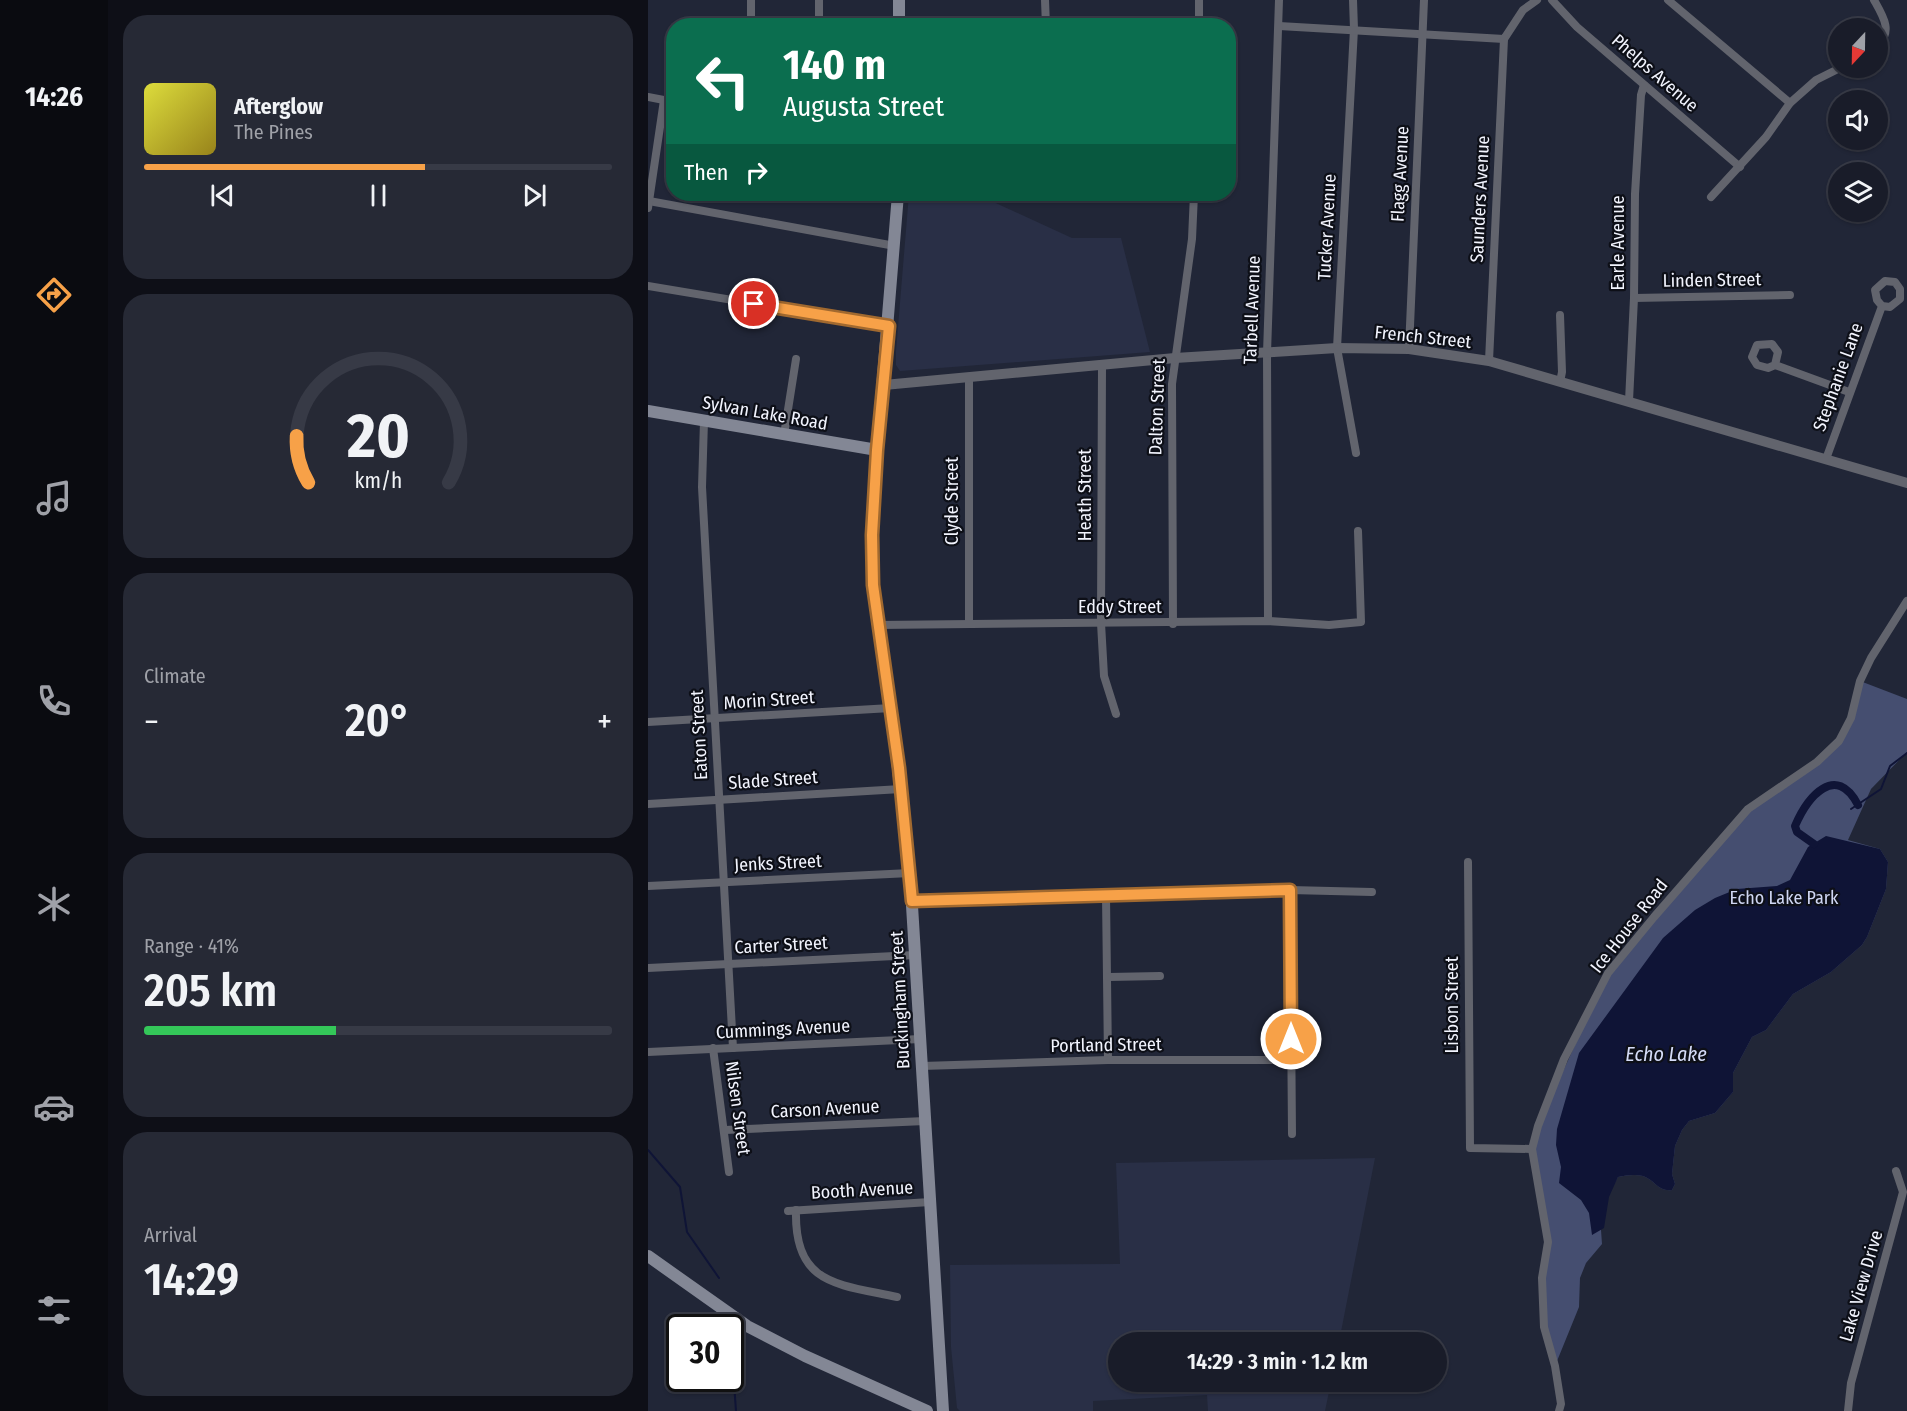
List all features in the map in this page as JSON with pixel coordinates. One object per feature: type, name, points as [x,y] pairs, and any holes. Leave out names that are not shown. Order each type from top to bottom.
[{"type":"main road","points":[[899,0],[899,18]]},
{"type":"main road","name":"Buckingham Street","points":[[897,201],[889,326],[877,450],[872,535],[873,585],[891,708],[910,873],[943,1411]]},
{"type":"main road","name":"Sylvan Lake Road","points":[[648,411],[877,450]]},
{"type":"main road","points":[[648,1256],[747,1326],[805,1356],[927,1411]]},
{"type":"street","points":[[751,0],[751,18]]},
{"type":"street","points":[[819,0],[819,18]]},
{"type":"street","points":[[1045,0],[1046,18]]},
{"type":"street","points":[[1199,0],[1199,18]]},
{"type":"street","name":"Tarbell Avenue","points":[[1268,621],[1267,353],[1279,0]]},
{"type":"street","name":"Tucker Avenue","points":[[1353,0],[1354,29],[1337,348],[1356,453]]},
{"type":"street","name":"Flagg Avenue","points":[[1409,349],[1425,0]]},
{"type":"street","points":[[1278,26],[1504,39],[1523,10],[1537,0]]},
{"type":"street","name":"Phelps Avenue","points":[[1552,0],[1577,27],[1740,167]]},
{"type":"street","points":[[1668,0],[1790,103]]},
{"type":"street","points":[[1874,0],[1882,18]]},
{"type":"street","name":"Saunders Avenue","points":[[1489,361],[1504,39]]},
{"type":"street","points":[[1712,197],[1766,137],[1790,103],[1816,80],[1828,74]]},
{"type":"street","name":"Earle Avenue","points":[[1629,401],[1634,298],[1635,194],[1641,95],[1644,85]]},
{"type":"street","points":[[648,97],[666,101]]},
{"type":"street","points":[[663,100],[649,204],[895,246]]},
{"type":"street","name":"Dalton Street","points":[[1173,624],[1172,384],[1192,239],[1194,201]]},
{"type":"street","points":[[648,286],[889,326]]},
{"type":"street","name":"Linden Street","points":[[1634,298],[1790,295]]},
{"type":"street","name":"Stephanie Lane","points":[[1826,459],[1882,306]]},
{"type":"street","points":[[1560,315],[1562,372],[1560,382]]},
{"type":"street","name":"French Street","points":[[884,385],[1102,367],[1175,358],[1337,348],[1409,349],[1489,361],[1907,483]]},
{"type":"street","points":[[784,435],[796,358]]},
{"type":"street","points":[[1775,365],[1849,392]]},
{"type":"street","name":"Heath Street","points":[[1102,367],[1101,623],[1104,676],[1116,714]]},
{"type":"street","name":"Clyde Street","points":[[969,379],[969,624]]},
{"type":"street","name":"Eaton Street","points":[[704,421],[702,487],[733,1048]]},
{"type":"street","name":"Eddy Street","points":[[878,625],[1173,624],[1268,621],[1329,626],[1361,622],[1358,531]]},
{"type":"street","name":"Ice House Road","points":[[1559,1411],[1561,1404],[1555,1366],[1544,1327],[1542,1278],[1548,1242],[1532,1149],[1538,1126],[1564,1059],[1608,973],[1748,809],[1817,762],[1839,741],[1851,718],[1860,681],[1871,658],[1907,601]]},
{"type":"street","name":"Morin Street","points":[[648,722],[715,720],[891,708]]},
{"type":"street","name":"Slade Street","points":[[648,804],[901,789]]},
{"type":"street","name":"Lisbon Street","points":[[1468,862],[1470,1148],[1532,1149]]},
{"type":"street","name":"Jenks Street","points":[[648,886],[910,873]]},
{"type":"street","points":[[912,901],[1290,890],[1372,892]]},
{"type":"street","points":[[1290,890],[1292,1134]]},
{"type":"street","points":[[1106,896],[1109,977],[1108,1060]]},
{"type":"street","name":"Carter Street","points":[[648,968],[915,955]]},
{"type":"street","points":[[1109,977],[1160,976]]},
{"type":"street","name":"Cummings Avenue","points":[[648,1052],[920,1039]]},
{"type":"street","name":"Nilsen Street","points":[[713,1048],[726,1130],[729,1172]]},
{"type":"street","name":"Portland Street","points":[[922,1066],[1108,1060],[1291,1060]]},
{"type":"street","name":"Carson Avenue","points":[[726,1130],[925,1120]]},
{"type":"street","name":"Lake View Drive","points":[[1848,1411],[1851,1383],[1903,1192],[1896,1171]]},
{"type":"street","name":"Booth Avenue","points":[[897,1297],[837,1284],[819,1275],[800,1254],[792,1211],[930,1202]]},
{"type":"shaded area","points":[[908,201],[991,201],[1072,238],[1121,238],[1150,352],[900,371],[896,365]]},
{"type":"shaded area","points":[[1375,1158],[1341,1332],[1108,1332],[1108,1392],[1329,1392],[1325,1411],[1208,1411],[1207,1395],[1093,1401],[1093,1411],[960,1411],[957,1408],[951,1347],[950,1265],[1120,1264],[1116,1163]]},
{"type":"green space","name":"Echo Lake","points":[[1860,681],[1907,699],[1907,752],[1871,789],[1848,840],[1880,849],[1888,862],[1886,889],[1867,937],[1862,945],[1831,972],[1793,994],[1766,1030],[1752,1037],[1733,1073],[1733,1092],[1715,1113],[1689,1121],[1682,1130],[1675,1146],[1672,1174],[1675,1184],[1672,1190],[1660,1188],[1643,1176],[1618,1177],[1596,1218],[1601,1230],[1602,1244],[1586,1263],[1580,1278],[1579,1307],[1555,1366],[1544,1327],[1542,1278],[1548,1242],[1532,1149],[1538,1126],[1608,973],[1748,809],[1839,741]]},
{"type":"water","name":"Echo Lake","points":[[1826,836],[1880,849],[1888,862],[1886,889],[1867,937],[1862,945],[1831,972],[1793,994],[1766,1030],[1752,1037],[1733,1073],[1733,1092],[1715,1113],[1689,1121],[1682,1130],[1675,1146],[1672,1174],[1675,1184],[1672,1190],[1660,1188],[1643,1176],[1618,1177],[1609,1197],[1604,1228],[1592,1235],[1589,1213],[1581,1200],[1559,1183],[1561,1167],[1556,1145],[1557,1129],[1579,1053],[1663,938],[1695,910],[1715,898],[1737,889],[1777,886],[1790,880],[1808,847]]},
{"type":"waterway","points":[[1851,809],[1881,789],[1890,766],[1907,753]]},
{"type":"waterway","points":[[1814,844],[1797,832],[1795,826],[1807,804],[1815,795],[1823,788],[1832,785],[1841,786],[1850,793],[1858,805]]},
{"type":"waterway","points":[[648,1150],[680,1187],[687,1232],[719,1278]]},
{"type":"waterway","points":[[735,1392],[736,1411]]},
{"type":"route","points":[[754,304],[889,326],[877,450],[872,535],[873,585],[899,768],[912,901],[1290,890],[1291,1039]]},
{"type":"park label","name":"Echo Lake Park","points":[[1784,898]]}]
